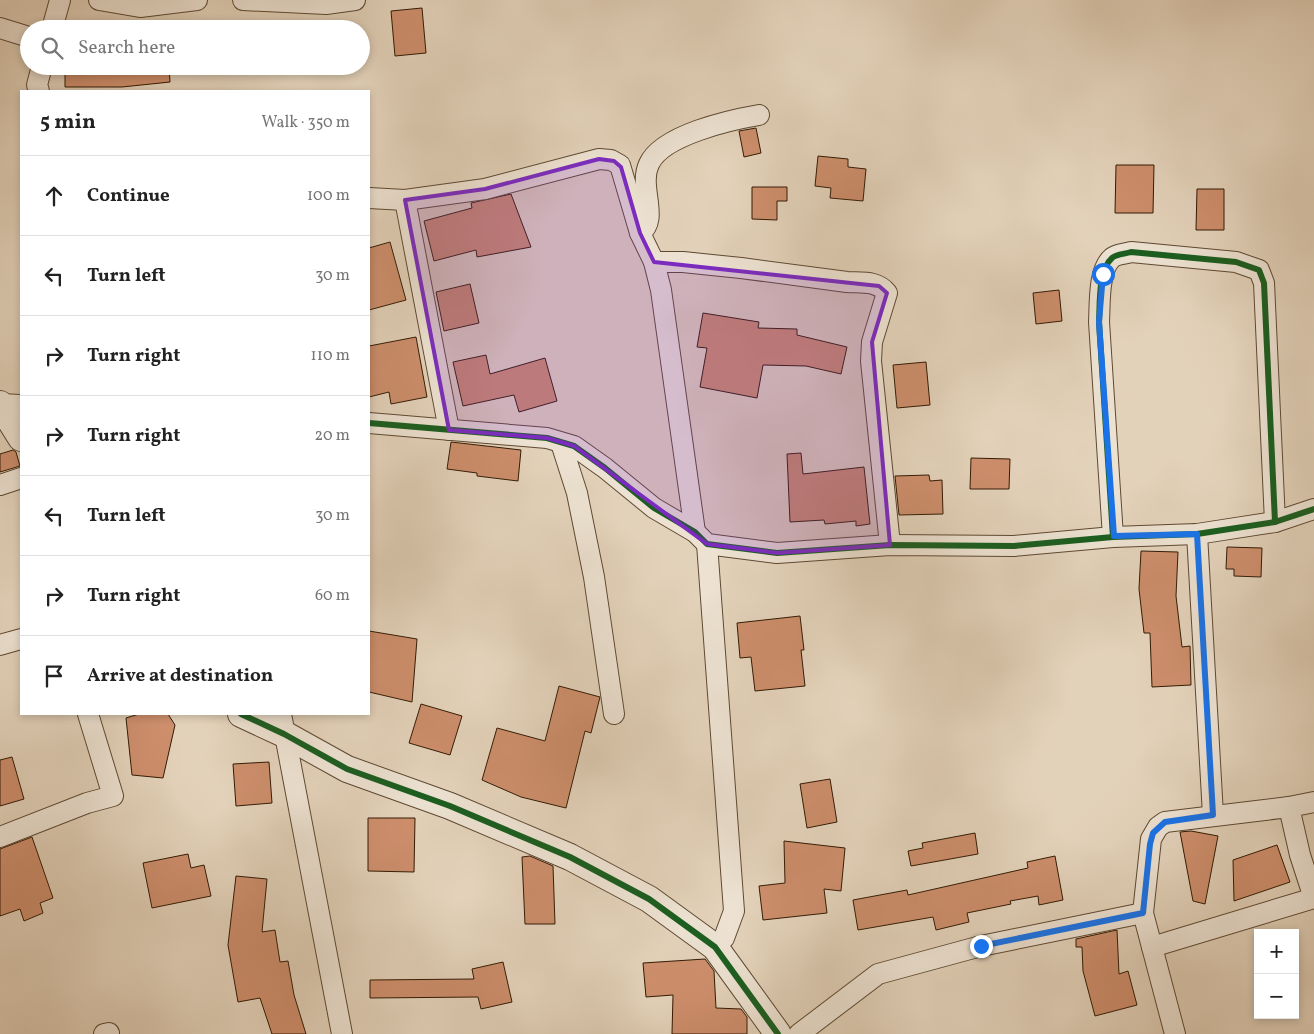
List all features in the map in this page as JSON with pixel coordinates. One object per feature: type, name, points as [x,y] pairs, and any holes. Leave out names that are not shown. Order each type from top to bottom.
[{"type":"street","points":[[99,0],[140,7],[197,0]]},
{"type":"street","points":[[243,0],[326,4],[355,0]]},
{"type":"street","points":[[0,28],[20,34]]},
{"type":"street","points":[[40,75],[37,85],[40,90]]},
{"type":"street","points":[[640,233],[649,221],[650,213],[645,193],[645,178],[649,164],[657,152],[716,123],[759,115]]},
{"type":"street","points":[[370,198],[405,200],[485,189],[599,160],[614,161],[621,167],[640,233],[654,262],[661,290],[701,538],[734,911],[724,938],[715,947]]},
{"type":"street","points":[[405,200],[448,430]]},
{"type":"street","points":[[1114,536],[1099,322],[1100,298],[1106,264],[1113,256],[1130,252],[1236,262],[1259,270],[1264,283],[1275,522]]},
{"type":"street","points":[[654,262],[683,262],[847,282],[871,283],[887,292],[872,342],[871,361],[890,545]]},
{"type":"street","points":[[0,404],[20,405]]},
{"type":"street","points":[[0,404],[20,436]]},
{"type":"street","points":[[370,423],[546,438],[574,446],[605,468],[654,508],[701,538],[776,553],[890,545],[1014,546],[1114,536],[1197,534],[1275,522],[1314,509]]},
{"type":"street","points":[[561,442],[577,493],[594,577],[614,714]]},
{"type":"street","points":[[0,485],[20,478]]},
{"type":"street","points":[[1197,534],[1213,815]]},
{"type":"street","points":[[0,645],[20,639]]},
{"type":"street","points":[[0,837],[87,803],[113,796],[88,715]]},
{"type":"street","points":[[245,715],[283,724],[347,769],[450,806],[570,857],[650,899],[715,947],[778,1034]]},
{"type":"street","points":[[283,724],[342,1034]]},
{"type":"street","points":[[1176,1034],[1143,913],[1150,844],[1153,833],[1165,822],[1289,807],[1314,802]]},
{"type":"street","points":[[1152,947],[1314,898],[1300,855],[1289,807]]},
{"type":"street","points":[[798,1034],[878,974],[981,946],[1143,913]]},
{"type":"highlighted area","points":[[599,159],[614,161],[621,167],[640,233],[654,262],[879,286],[887,293],[872,342],[890,545],[777,553],[707,544],[574,446],[547,438],[449,430],[405,200],[485,189]]},
{"type":"building","points":[[422,8],[426,53],[395,56],[391,11]]},
{"type":"building","points":[[65,75],[170,75],[170,82],[122,87],[65,87]]},
{"type":"building","points":[[756,128],[761,153],[744,157],[739,131]]},
{"type":"building","points":[[818,156],[848,159],[848,167],[866,169],[863,201],[830,198],[831,188],[815,186]]},
{"type":"building","points":[[1116,165],[1154,165],[1153,213],[1115,213]]},
{"type":"building","points":[[752,187],[787,187],[787,201],[777,201],[777,220],[752,219]]},
{"type":"building","points":[[1197,189],[1224,189],[1224,230],[1196,230]]},
{"type":"building","points":[[511,194],[531,247],[477,257],[476,250],[434,261],[424,221],[472,208],[471,203]]},
{"type":"building","points":[[390,242],[406,300],[370,310],[370,248]]},
{"type":"building","points":[[470,284],[479,323],[444,331],[436,292]]},
{"type":"building","points":[[1059,290],[1062,321],[1036,324],[1033,293]]},
{"type":"building","points":[[703,313],[759,322],[758,328],[797,329],[797,335],[847,347],[841,374],[806,366],[763,365],[757,398],[700,387],[707,348],[697,347]]},
{"type":"building","points":[[416,337],[427,397],[391,404],[389,392],[370,397],[370,346]]},
{"type":"building","points":[[486,355],[490,374],[545,358],[557,401],[519,412],[514,395],[463,406],[453,362]]},
{"type":"building","points":[[926,362],[930,405],[897,408],[893,365]]},
{"type":"building","points":[[451,442],[521,450],[518,481],[477,476],[477,473],[447,469]]},
{"type":"building","points":[[13,450],[16,452],[20,466],[0,472],[0,454]]},
{"type":"building","points":[[801,453],[803,474],[864,467],[870,524],[856,526],[856,521],[825,524],[824,520],[790,522],[787,454]]},
{"type":"building","points":[[971,458],[1010,459],[1009,489],[970,489]]},
{"type":"building","points":[[929,475],[930,481],[942,480],[943,514],[899,515],[895,476]]},
{"type":"building","points":[[1227,547],[1262,548],[1261,577],[1234,576],[1234,569],[1226,569]]},
{"type":"building","points":[[1141,551],[1178,552],[1176,596],[1182,647],[1190,646],[1191,685],[1152,687],[1150,633],[1144,633],[1139,589]]},
{"type":"building","points":[[800,616],[804,650],[801,650],[805,686],[755,691],[751,657],[740,658],[737,623]]},
{"type":"building","points":[[370,631],[417,639],[412,702],[370,692]]},
{"type":"building","points":[[559,686],[600,697],[591,733],[585,731],[566,808],[521,797],[482,780],[497,728],[545,741]]},
{"type":"building","points":[[421,704],[462,716],[450,755],[409,743]]},
{"type":"building","points":[[136,715],[169,715],[175,725],[163,778],[132,775],[126,718]]},
{"type":"building","points":[[12,757],[24,799],[0,806],[0,760]]},
{"type":"building","points":[[269,762],[272,803],[236,806],[233,764]]},
{"type":"building","points":[[830,779],[837,822],[807,828],[800,784]]},
{"type":"building","points":[[368,818],[415,818],[414,872],[368,871]]},
{"type":"building","points":[[1191,831],[1218,836],[1205,904],[1193,901],[1180,832]]},
{"type":"building","points":[[975,833],[978,854],[911,866],[908,851],[923,848],[922,843]]},
{"type":"building","points":[[32,837],[53,898],[40,903],[43,913],[24,921],[20,909],[0,916],[0,849]]},
{"type":"building","points":[[784,841],[845,848],[841,891],[824,889],[827,913],[763,920],[759,886],[785,883]]},
{"type":"building","points":[[1277,845],[1290,882],[1234,901],[1233,860]]},
{"type":"building","points":[[188,854],[191,868],[204,865],[211,896],[152,908],[143,863]]},
{"type":"building","points":[[530,856],[553,866],[555,924],[525,924],[522,857]]},
{"type":"building","points":[[1055,856],[1063,900],[1039,905],[1038,896],[1010,901],[1011,904],[967,913],[969,922],[936,930],[933,917],[858,930],[853,900],[907,890],[908,895],[1028,868],[1027,862]]},
{"type":"building","points":[[236,876],[267,879],[262,932],[275,930],[280,962],[288,961],[294,995],[306,1034],[272,1034],[260,998],[238,1002],[228,945]]},
{"type":"building","points":[[1117,930],[1119,974],[1128,971],[1137,1005],[1095,1016],[1083,971],[1082,947],[1076,947],[1076,939]]},
{"type":"building","points":[[705,959],[714,971],[716,1008],[741,1009],[747,1017],[747,1034],[672,1034],[673,995],[646,997],[643,963]]},
{"type":"building","points":[[503,962],[512,1002],[481,1009],[478,997],[370,998],[370,980],[474,979],[472,969]]},
{"type":"cycle path","points":[[1113,537],[1099,322],[1100,297],[1102,279],[1107,263],[1118,255],[1131,252],[1236,262],[1259,270],[1264,283],[1275,522]]},
{"type":"cycle path","points":[[370,423],[547,438],[574,446],[605,468],[654,508],[695,532],[707,544],[777,553],[890,545],[1014,546],[1113,537],[1197,534],[1275,522],[1314,509]]},
{"type":"cycle path","points":[[243,715],[284,734],[347,769],[450,806],[570,857],[649,899],[715,947],[778,1034]]},
{"type":"route","points":[[981,946],[1143,913],[1150,844],[1153,833],[1165,822],[1213,815],[1197,534],[1114,536],[1099,322],[1100,290],[1103,274]]}]
